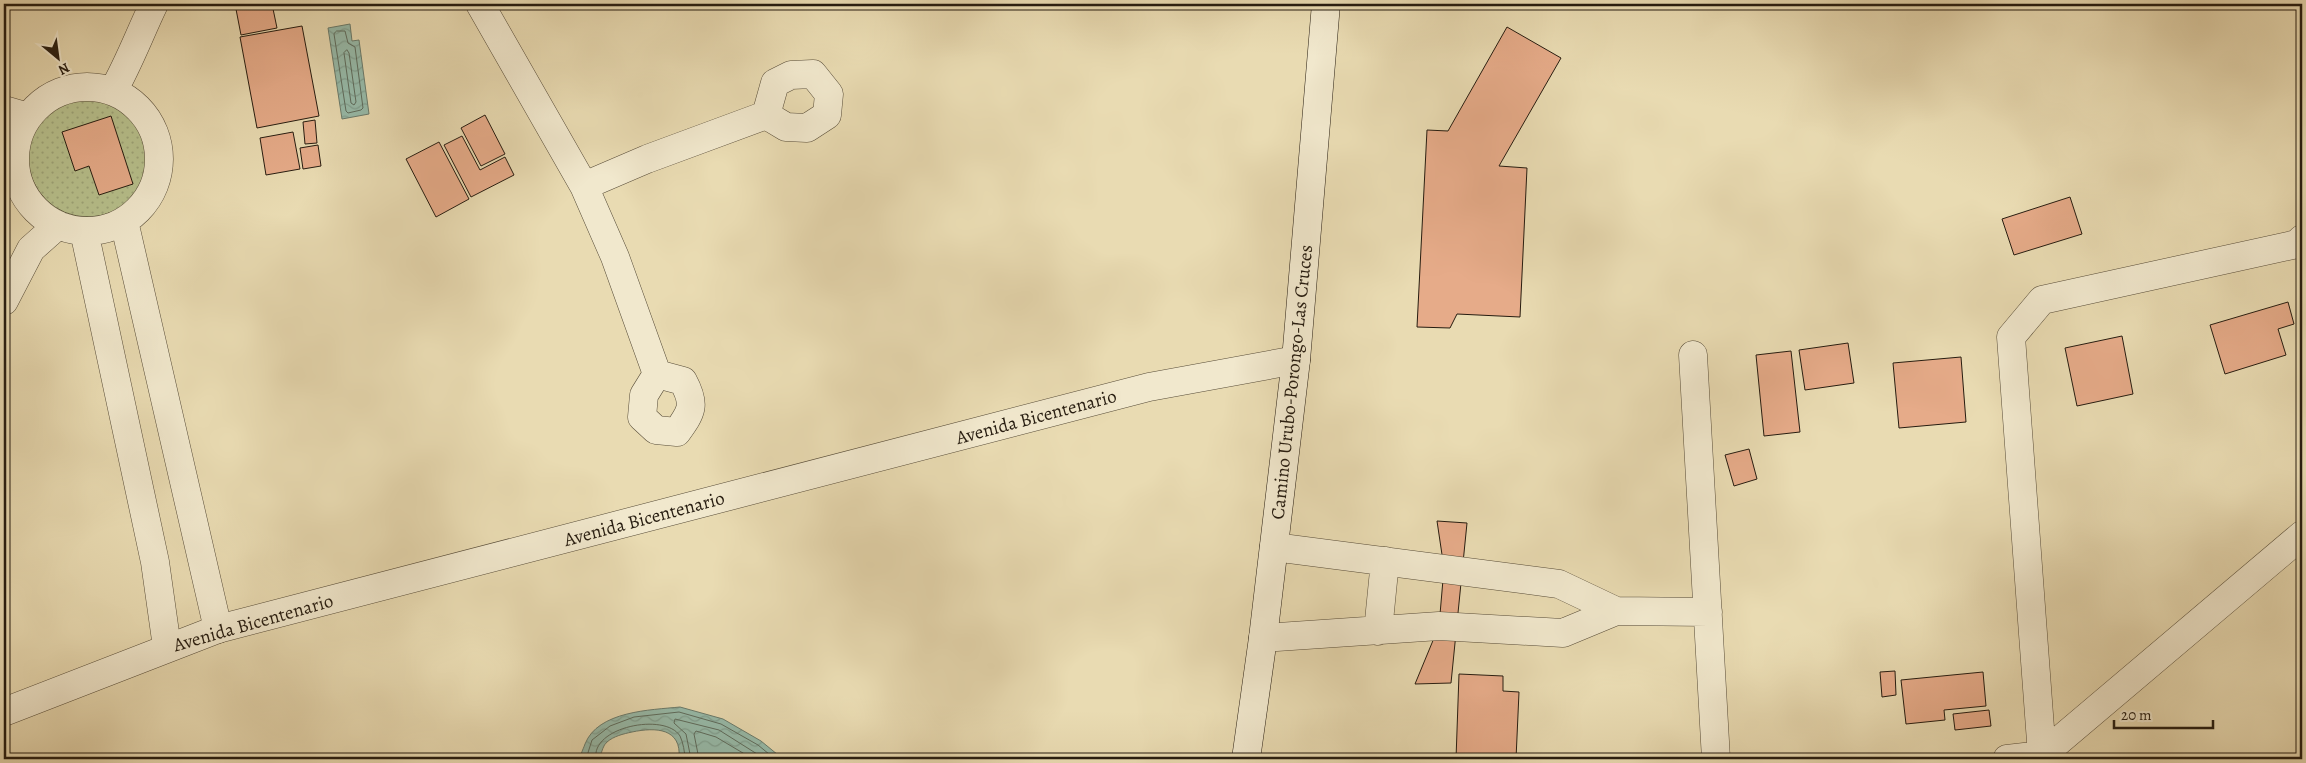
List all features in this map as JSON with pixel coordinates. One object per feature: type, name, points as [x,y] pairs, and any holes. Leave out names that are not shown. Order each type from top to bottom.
[{"type":"street","points":[[113,91],[128,64],[138,35],[154,4]]},
{"type":"street","points":[[480,4],[584,186],[615,257],[657,374]]},
{"type":"street","name":"Camino Urubo-Porongo-Las Cruces","points":[[1246,759],[1263,638],[1296,360],[1326,4]]},
{"type":"street","points":[[90,87],[113,91],[133,103],[149,120],[158,141],[159,164],[154,186],[142,206],[124,221],[104,228],[84,231],[58,225],[40,213],[26,198],[18,178],[15,157],[19,136],[16,114],[66,90],[90,87]]},
{"type":"street","points":[[584,186],[647,159],[766,115]]},
{"type":"street","points":[[124,221],[218,629]]},
{"type":"street","points":[[4,301],[32,249],[58,225]]},
{"type":"street","points":[[84,231],[155,562],[167,647]]},
{"type":"street","points":[[2042,755],[2011,337],[2042,300],[2297,244],[2302,239]]},
{"type":"street","points":[[1693,355],[1716,759]]},
{"type":"street","name":"Avenida Bicentenario","points":[[4,712],[167,647],[218,629],[1149,387],[1296,360]]},
{"type":"street","points":[[2007,759],[2042,755],[2302,535]]},
{"type":"street","points":[[1274,547],[1559,584],[1616,611]]},
{"type":"street","points":[[1378,630],[1385,561]]},
{"type":"street","points":[[1263,638],[1438,626],[1563,633],[1616,611],[1708,612]]},
{"type":"green space","points":[[88,97],[111,101],[131,114],[144,134],[148,157],[144,180],[131,200],[111,213],[88,217],[65,213],[45,200],[32,180],[28,157],[32,134],[45,114],[65,101]]},
{"type":"water","points":[[350,24],[352,41],[359,40],[369,114],[342,119],[328,28]]},
{"type":"water","points":[[680,707],[723,719],[761,741],[783,759],[679,759],[679,749],[672,736],[658,730],[641,730],[610,740],[606,743],[600,756],[602,759],[581,759],[585,744],[592,733],[601,725],[626,714]]},
{"type":"building","points":[[235,4],[272,4],[277,28],[241,35]]},
{"type":"building","points":[[302,26],[319,116],[257,128],[240,37]]},
{"type":"building","points":[[1507,27],[1561,58],[1499,166],[1527,168],[1520,317],[1457,314],[1450,328],[1417,327],[1427,130],[1448,131]]},
{"type":"building","points":[[485,115],[505,154],[481,166],[461,128]]},
{"type":"building","points":[[111,116],[133,184],[99,195],[89,166],[75,171],[62,132]]},
{"type":"building","points":[[315,120],[317,143],[305,144],[303,122]]},
{"type":"building","points":[[293,132],[300,169],[266,175],[260,138]]},
{"type":"building","points":[[462,136],[480,170],[505,157],[514,175],[471,197],[444,145]]},
{"type":"building","points":[[439,142],[469,199],[436,217],[406,159]]},
{"type":"building","points":[[318,145],[321,166],[303,169],[300,148]]},
{"type":"building","points":[[2070,197],[2082,234],[2014,255],[2002,219]]},
{"type":"building","points":[[2288,302],[2294,324],[2278,329],[2286,355],[2225,374],[2210,325]]},
{"type":"building","points":[[2122,336],[2133,394],[2077,406],[2065,348]]},
{"type":"building","points":[[1848,343],[1854,383],[1805,390],[1799,350]]},
{"type":"building","points":[[1791,351],[1800,432],[1764,436],[1756,355]]},
{"type":"building","points":[[1961,357],[1966,422],[1899,428],[1893,363]]},
{"type":"building","points":[[1749,449],[1757,479],[1734,486],[1725,455]]},
{"type":"building","points":[[1437,521],[1467,523],[1451,683],[1415,684],[1439,626],[1444,568]]},
{"type":"building","points":[[1895,671],[1896,695],[1882,697],[1880,672]]},
{"type":"building","points":[[1983,672],[1986,706],[1944,710],[1945,720],[1906,724],[1901,680]]},
{"type":"building","points":[[1459,674],[1503,676],[1503,691],[1519,692],[1516,759],[1456,759]]},
{"type":"building","points":[[1989,710],[1991,726],[1955,730],[1953,714]]}]
